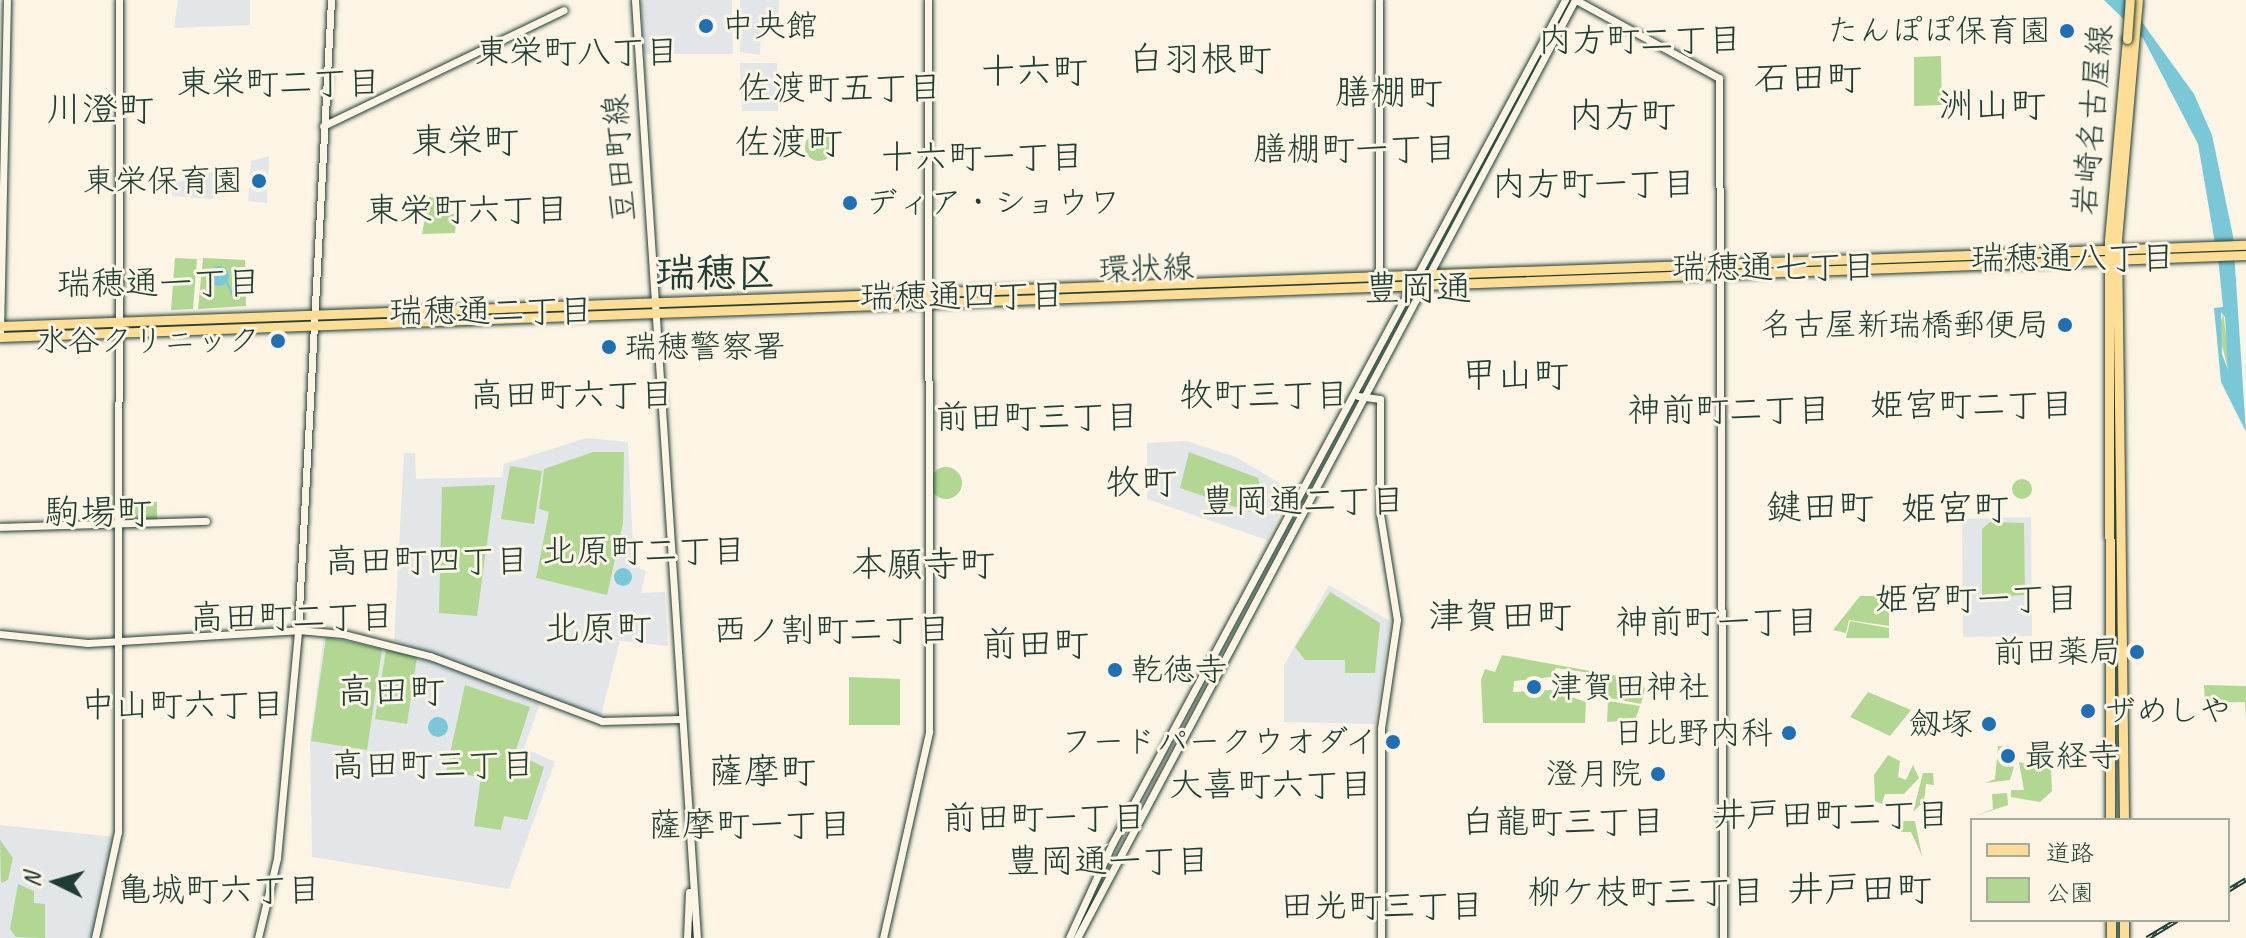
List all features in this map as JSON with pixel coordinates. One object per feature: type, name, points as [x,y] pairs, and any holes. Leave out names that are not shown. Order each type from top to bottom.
[{"type":"main road","name":"岩崎名古屋線","points":[[2110,818],[2113,254],[2130,0]]},
{"type":"main road","name":"岩崎名古屋線","points":[[2113,254],[2138,5]]},
{"type":"main road","name":"環状線","points":[[1,330],[930,298],[1417,285],[1720,269],[2243,250]]},
{"type":"main road","points":[[2113,254],[2117,314],[2124,818]]},
{"type":"main road","name":"環状線","points":[[930,298],[1422,274],[1720,269]]},
{"type":"street","points":[[1,330],[7,0]]},
{"type":"street","points":[[95,938],[118,832],[119,0]]},
{"type":"street","points":[[258,938],[277,858],[298,630],[311,320],[331,0]]},
{"type":"street","name":"豆田町線","points":[[635,0],[690,889]]},
{"type":"street","points":[[883,938],[929,732],[928,0]]},
{"type":"street","points":[[1379,0],[1379,276]]},
{"type":"street","points":[[1077,938],[1565,0]]},
{"type":"street","points":[[1422,274],[1575,0],[1719,78],[1723,938]]},
{"type":"street","points":[[323,126],[564,10]]},
{"type":"street","points":[[1069,938],[1348,399],[1417,285]]},
{"type":"street","points":[[1348,399],[1362,395],[1380,399],[1380,514],[1397,620],[1381,729],[1381,938]]},
{"type":"street","points":[[0,527],[206,521]]},
{"type":"street","points":[[0,634],[118,641],[298,630],[430,656],[602,721],[680,719]]},
{"type":"street","points":[[687,938],[690,889]]},
{"type":"street","points":[[690,889],[697,938]]},
{"type":"shaded area","points":[[178,0],[250,0],[250,25],[174,28]]},
{"type":"shaded area","points":[[641,0],[732,0],[733,54],[644,54]]},
{"type":"shaded area","points":[[740,0],[779,0],[778,27],[761,28],[760,55],[740,52]]},
{"type":"shaded area","points":[[740,63],[777,63],[778,111],[742,111]]},
{"type":"shaded area","name":"東栄保育園","points":[[269,156],[267,203],[248,201],[251,161]]},
{"type":"shaded area","points":[[215,171],[213,199],[172,196],[172,184]]},
{"type":"shaded area","points":[[586,438],[628,442],[634,566],[646,571],[641,593],[665,592],[668,646],[620,641],[601,716],[394,641],[404,453],[415,453],[416,479],[502,477],[504,464]]},
{"type":"shaded area","points":[[1186,441],[1236,457],[1291,490],[1267,540],[1147,499],[1147,443]]},
{"type":"shaded area","points":[[2031,517],[2032,636],[1963,637],[1962,519]]},
{"type":"shaded area","points":[[1329,585],[1390,621],[1375,724],[1284,722],[1284,665]]},
{"type":"shaded area","points":[[324,635],[441,664],[540,704],[524,748],[555,762],[509,889],[312,857],[310,741]]},
{"type":"shaded area","points":[[0,825],[115,837],[92,938],[0,938]]},
{"type":"green space","points":[[1941,56],[1942,105],[1914,106],[1914,57]]},
{"type":"green space","points":[[819,133],[829,137],[833,147],[829,157],[819,161],[809,157],[805,147],[809,137]]},
{"type":"green space","points":[[429,197],[437,198],[438,213],[457,214],[455,233],[422,234]]},
{"type":"green space","points":[[175,258],[197,259],[193,309],[171,310]]},
{"type":"green space","points":[[203,258],[245,260],[246,306],[198,309]]},
{"type":"green space","points":[[2223,312],[2230,366],[2228,370],[2219,333]]},
{"type":"green space","points":[[593,452],[624,452],[623,523],[607,595],[536,578],[549,512],[539,509],[544,469]]},
{"type":"green space","points":[[1189,452],[1258,478],[1261,490],[1250,512],[1180,488]]},
{"type":"green space","points":[[510,466],[542,471],[534,524],[501,519]]},
{"type":"green space","points":[[946,467],[957,472],[962,483],[957,494],[946,499],[935,494],[930,483],[935,472]]},
{"type":"green space","points":[[2018,479],[2026,479],[2032,489],[2026,499],[2018,499],[2012,493],[2012,485]]},
{"type":"green space","points":[[495,485],[477,616],[439,613],[442,487]]},
{"type":"green space","points":[[122,502],[157,502],[157,521],[122,521]]},
{"type":"green space","points":[[1990,522],[2024,523],[2025,595],[1982,597],[1982,529]]},
{"type":"green space","points":[[1330,592],[1380,623],[1375,673],[1345,673],[1345,660],[1305,660],[1295,647]]},
{"type":"green space","points":[[1860,596],[1875,596],[1889,610],[1889,626],[1849,620],[1846,633],[1833,630]]},
{"type":"green space","points":[[1850,621],[1889,628],[1889,638],[1846,638]]},
{"type":"green space","points":[[326,637],[382,649],[367,750],[311,741]]},
{"type":"green space","points":[[386,650],[417,657],[407,724],[375,719]]},
{"type":"green space","points":[[1502,655],[1641,680],[1645,690],[1641,704],[1594,695],[1584,672],[1556,668],[1551,677],[1514,681],[1513,692],[1551,690],[1586,702],[1585,723],[1483,723],[1481,680],[1485,669],[1495,672]]},
{"type":"green space","points":[[849,677],[900,679],[900,725],[849,725]]},
{"type":"green space","points":[[465,685],[530,707],[515,753],[544,767],[527,820],[504,816],[501,830],[474,826],[481,777],[446,772]]},
{"type":"green space","points":[[2204,685],[2246,686],[2246,720],[2245,702],[2205,703]]},
{"type":"green space","points":[[1868,692],[1911,710],[1890,736],[1850,717]]},
{"type":"green space","points":[[1608,701],[1640,706],[1635,720],[1607,722]]},
{"type":"green space","points":[[1998,746],[2005,746],[2000,762],[2014,767],[2010,780],[1985,783],[1995,779]]},
{"type":"green space","points":[[1888,755],[1900,761],[1898,777],[1906,780],[1913,765],[1919,778],[1904,794],[1885,794],[1882,804],[1875,801],[1874,775]]},
{"type":"green space","points":[[2019,762],[2051,769],[2052,791],[2040,802],[2011,797],[2011,790],[2024,790]]},
{"type":"green space","points":[[1923,773],[1933,773],[1934,785],[1926,784],[1924,801],[1913,812]]},
{"type":"green space","points":[[2007,793],[2008,805],[1975,816],[1993,809],[1992,794]]},
{"type":"green space","points":[[1901,821],[1915,821],[1922,856],[1911,832],[1900,832]]},
{"type":"green space","points":[[0,840],[13,858],[8,880],[1,883]]},
{"type":"green space","points":[[18,884],[34,891],[34,903],[45,904],[45,938],[16,937],[10,929]]},
{"type":"water","points":[[2104,0],[2126,0],[2194,94],[2212,135],[2233,236],[2246,432],[2221,382],[2214,308],[2223,307],[2198,144],[2143,38]],"holes":[[[2221,312],[2225,317],[2228,370],[2222,354]]]},
{"type":"water","points":[[215,266],[223,266],[229,276],[223,286],[215,286],[209,280],[209,272]]},
{"type":"water","points":[[619,568],[627,568],[632,577],[630,584],[619,586],[614,581],[614,573]]},
{"type":"water","points":[[434,717],[442,717],[448,727],[442,737],[434,737],[428,731],[428,723]]},
{"type":"waterway","points":[[227,283],[233,296]]},
{"type":"railway","points":[[2230,889],[2246,879]]},
{"type":"railway","points":[[2147,938],[2174,922]]},
{"type":"place","name":"中央館","points":[[706,26]]},
{"type":"place","name":"たんぽぽ保育園","points":[[2067,31]]},
{"type":"place","name":"東栄保育園","points":[[259,181]]},
{"type":"place","name":"ディア・ショウワ","points":[[850,203]]},
{"type":"place","name":"名古屋新瑞橋郵便局","points":[[2065,325]]},
{"type":"place","name":"水谷クリニック","points":[[278,341]]},
{"type":"place","name":"瑞穂警察署","points":[[609,347]]},
{"type":"place","name":"前田薬局","points":[[2137,652]]},
{"type":"place","name":"乾徳寺","points":[[1115,670]]},
{"type":"place","name":"津賀田神社","points":[[1534,687]]},
{"type":"place","name":"ザめしや","points":[[2088,711]]},
{"type":"place","name":"劔塚","points":[[1989,724]]},
{"type":"place","name":"日比野内科","points":[[1789,733]]},
{"type":"place","name":"フードパークウオダイ","points":[[1393,742]]},
{"type":"place","name":"最経寺","points":[[2008,756]]},
{"type":"place","name":"澄月院","points":[[1658,774]]},
{"type":"district","name":"内方町二丁目","points":[[1640,40]]},
{"type":"district","name":"東栄町八丁目","points":[[577,52]]},
{"type":"district","name":"白羽根町","points":[[1200,60]]},
{"type":"district","name":"十六町","points":[[1034,72]]},
{"type":"district","name":"石田町","points":[[1808,79]]},
{"type":"district","name":"東栄町二丁目","points":[[279,83]]},
{"type":"district","name":"佐渡町五丁目","points":[[840,88]]},
{"type":"district","name":"膳棚町","points":[[1389,93]]},
{"type":"district","name":"洲山町","points":[[1992,106]]},
{"type":"district","name":"川澄町","points":[[100,110]]},
{"type":"district","name":"内方町","points":[[1622,116]]},
{"type":"district","name":"東栄町","points":[[465,142]]},
{"type":"district","name":"佐渡町","points":[[789,143]]},
{"type":"district","name":"膳棚町一丁目","points":[[1355,149]]},
{"type":"district","name":"十六町一丁目","points":[[982,157]]},
{"type":"district","name":"内方町一丁目","points":[[1594,184]]},
{"type":"district","name":"東栄町六丁目","points":[[467,210]]},
{"type":"district","name":"瑞穂通八丁目","points":[[2073,258]]},
{"type":"district","name":"瑞穂通七丁目","points":[[1774,267]]},
{"type":"district","name":"瑞穂区","points":[[716,273]]},
{"type":"district","name":"瑞穂通一丁目","points":[[159,283]]},
{"type":"district","name":"豊岡通","points":[[1418,289]]},
{"type":"district","name":"瑞穂通四丁目","points":[[962,296]]},
{"type":"district","name":"瑞穂通二丁目","points":[[491,311]]},
{"type":"district","name":"甲山町","points":[[1515,376]]},
{"type":"district","name":"高田町六丁目","points":[[572,395]]},
{"type":"district","name":"牧町三丁目","points":[[1264,395]]},
{"type":"district","name":"姫宮町二丁目","points":[[1972,405]]},
{"type":"district","name":"神前町二丁目","points":[[1729,410]]},
{"type":"district","name":"前田町三丁目","points":[[1037,417]]},
{"type":"district","name":"牧町","points":[[1141,483]]},
{"type":"district","name":"豊岡通二丁目","points":[[1303,501]]},
{"type":"district","name":"鍵田町","points":[[1820,508]]},
{"type":"district","name":"姫宮町","points":[[1955,509]]},
{"type":"district","name":"駒場町","points":[[98,513]]},
{"type":"district","name":"北原町二丁目","points":[[644,551]]},
{"type":"district","name":"高田町四丁目","points":[[427,561]]},
{"type":"district","name":"本願寺町","points":[[923,565]]},
{"type":"district","name":"姫宮町一丁目","points":[[1977,599]]},
{"type":"district","name":"高田町二丁目","points":[[292,617]]},
{"type":"district","name":"津賀田町","points":[[1500,617]]},
{"type":"district","name":"神前町一丁目","points":[[1717,622]]},
{"type":"district","name":"北原町","points":[[598,629]]},
{"type":"district","name":"西ノ割町二丁目","points":[[832,630]]},
{"type":"district","name":"前田町","points":[[1035,645]]},
{"type":"district","name":"高田町","points":[[391,692]]},
{"type":"district","name":"中山町六丁目","points":[[183,705]]},
{"type":"district","name":"高田町三丁目","points":[[433,765]]},
{"type":"district","name":"薩摩町","points":[[762,772]]},
{"type":"district","name":"大喜町六丁目","points":[[1271,785]]},
{"type":"district","name":"井戸田町二丁目","points":[[1831,815]]},
{"type":"district","name":"前田町一丁目","points":[[1044,818]]},
{"type":"district","name":"白龍町三丁目","points":[[1563,822]]},
{"type":"district","name":"薩摩町一丁目","points":[[750,825]]},
{"type":"district","name":"豊岡通一丁目","points":[[1108,861]]},
{"type":"district","name":"亀城町六丁目","points":[[219,890]]},
{"type":"district","name":"井戸田町","points":[[1860,890]]},
{"type":"district","name":"柳ケ枝町三丁目","points":[[1646,892]]},
{"type":"district","name":"田光町三丁目","points":[[1382,906]]}]
